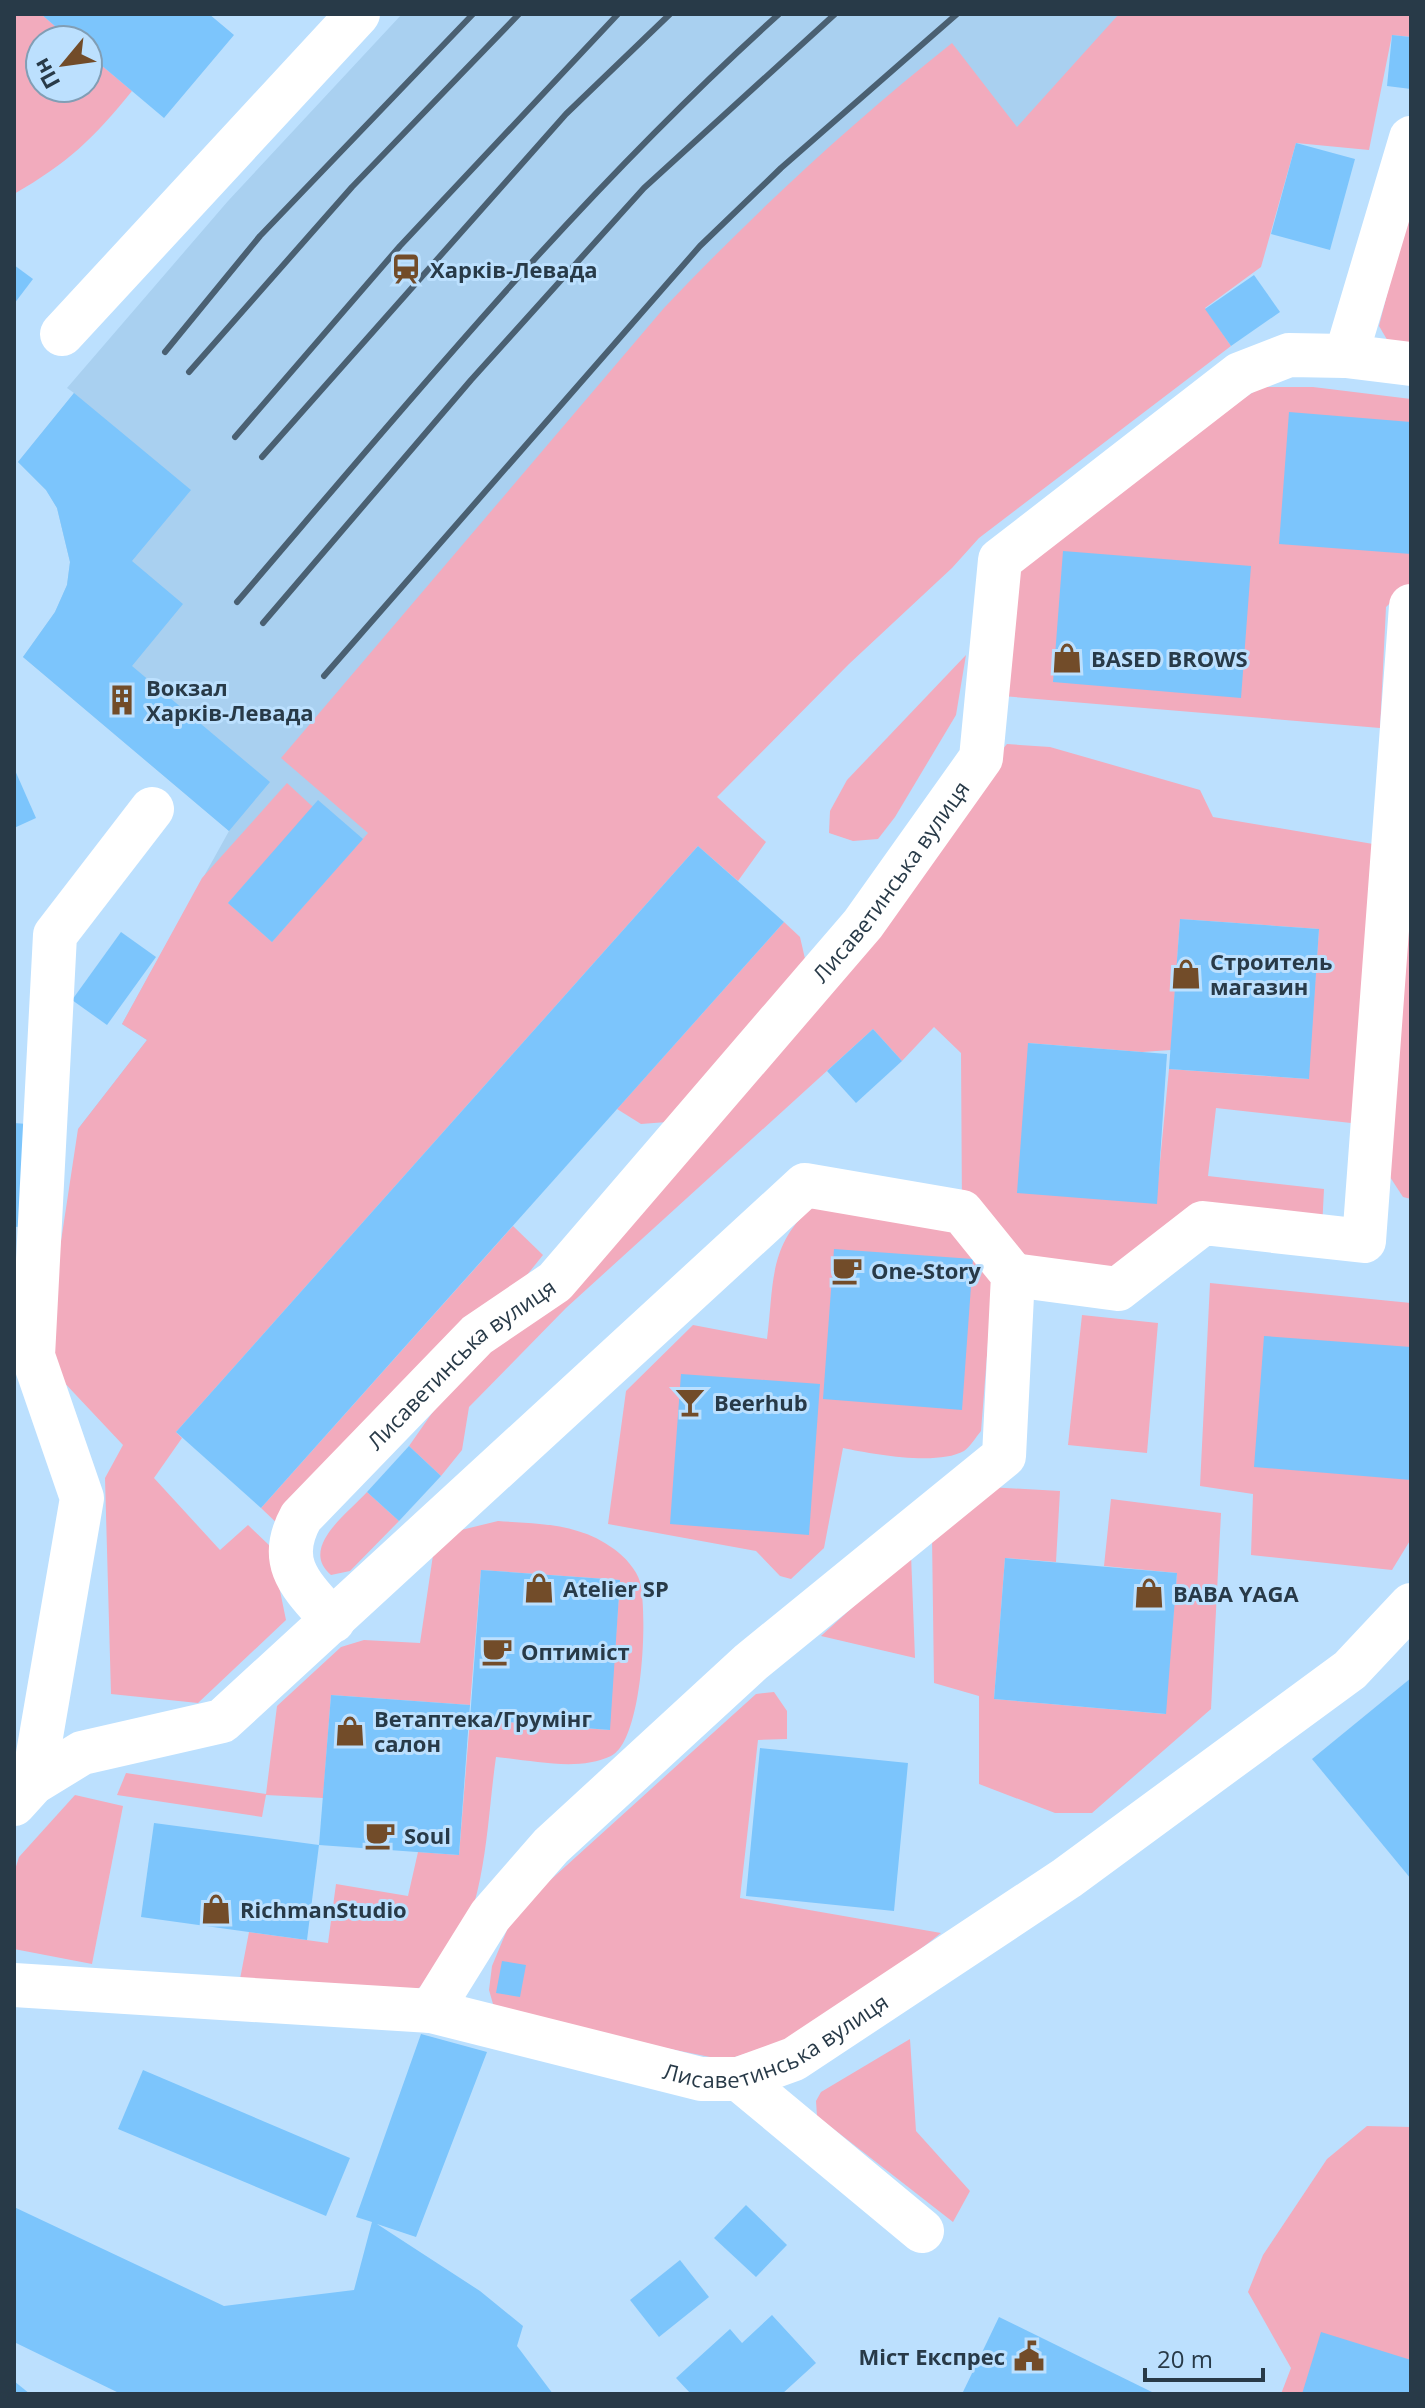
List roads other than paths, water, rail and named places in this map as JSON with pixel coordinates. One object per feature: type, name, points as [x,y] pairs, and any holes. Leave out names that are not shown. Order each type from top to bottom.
[{"type":"street","points":[[62,334],[358,14]]},
{"type":"street","points":[[1346,356],[1411,138]]},
{"type":"street","name":"Лисаветинська вулиця","points":[[333,1621],[301,1585],[291,1562],[290,1538],[301,1517],[477,1335],[555,1282],[863,924],[981,758],[1000,560],[1240,374],[1289,355],[1346,356],[1411,364]]},
{"type":"street","points":[[1013,1275],[1118,1289],[1203,1223],[1364,1241],[1411,606]]},
{"type":"street","points":[[23,1793],[82,1498],[33,1356],[55,935],[152,809]]},
{"type":"street","points":[[23,1793],[82,1753],[222,1721],[805,1185],[962,1212],[1013,1275],[1004,1456],[760,1654],[551,1846],[490,1916],[431,2011]]},
{"type":"street","name":"Лисаветинська вулиця","points":[[14,1985],[431,2011],[701,2079],[739,2079],[794,2059],[1067,1878],[1350,1670],[1411,1605]]},
{"type":"street","points":[[739,2079],[922,2231]]},
{"type":"railway","points":[[165,352],[260,236],[473,14]]},
{"type":"railway","points":[[189,372],[352,187],[519,14]]},
{"type":"railway","points":[[235,437],[400,246],[618,14]]},
{"type":"railway","points":[[262,457],[566,114],[670,14]]},
{"type":"railway","points":[[237,602],[432,374],[566,225],[706,82],[779,14]]},
{"type":"railway","points":[[263,623],[471,380],[644,188],[835,14]]},
{"type":"railway","points":[[324,676],[700,246],[781,168],[957,14]]},
{"type":"place","name":"Харків-Левада","points":[[406,269]]},
{"type":"place","name":"BASED BROWS","points":[[1067,658]]},
{"type":"place","name":"Вокзал Харків-Левада","points":[[122,700]]},
{"type":"place","name":"Строитель магазин","points":[[1186,974]]},
{"type":"place","name":"One-Story","points":[[847,1270]]},
{"type":"place","name":"Beerhub","points":[[690,1402]]},
{"type":"place","name":"Atelier SP","points":[[539,1588]]},
{"type":"place","name":"BABA YAGA","points":[[1149,1593]]},
{"type":"place","name":"Оптиміст","points":[[497,1651]]},
{"type":"place","name":"Ветаптека/Грумінг салон","points":[[350,1731]]},
{"type":"place","name":"Soul","points":[[380,1835]]},
{"type":"place","name":"RichmanStudio","points":[[216,1909]]},
{"type":"place","name":"Міст Експрес","points":[[1029,2356]]}]
